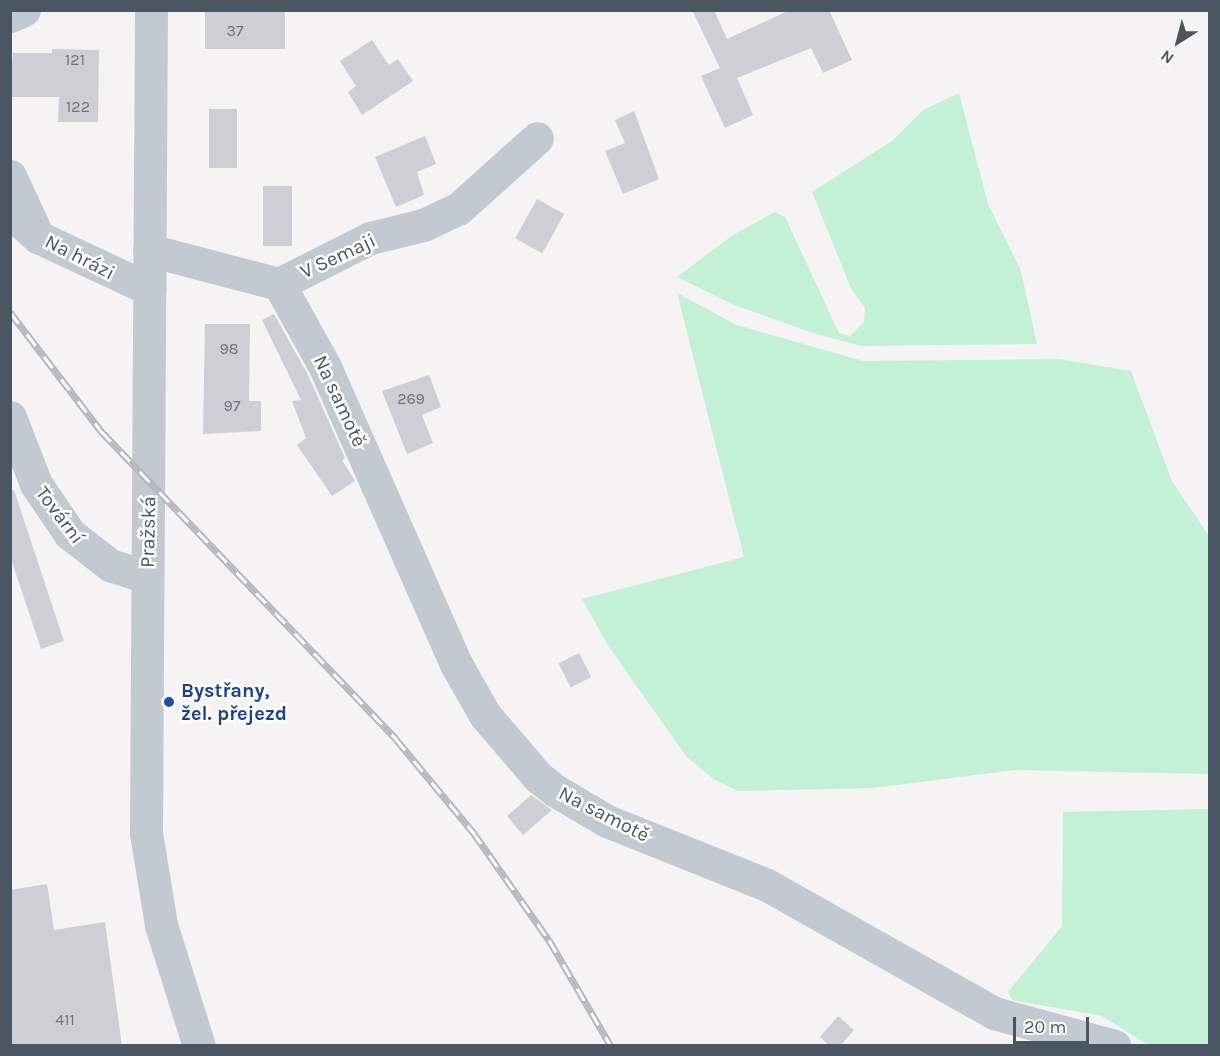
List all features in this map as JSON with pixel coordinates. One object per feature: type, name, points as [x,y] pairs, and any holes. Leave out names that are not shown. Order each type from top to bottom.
[{"type":"street","points":[[10,16],[24,10]]},
{"type":"street","name":"Pražská","points":[[151,10],[144,785],[148,863],[160,925],[199,1046]]},
{"type":"street","name":"V Semaji","points":[[149,250],[279,284],[370,238],[423,225],[458,209],[537,138]]},
{"type":"street","name":"Na hrázi","points":[[10,176],[38,237],[149,289]]},
{"type":"street","points":[[10,213],[38,237]]},
{"type":"street","name":"Na samotě","points":[[279,284],[325,367],[456,664],[484,714],[538,777],[556,792],[607,821],[767,885],[994,1013],[1115,1046]]},
{"type":"street","name":"Tovární","points":[[10,417],[36,484],[70,534],[110,565],[147,577]]},
{"type":"green space","points":[[959,93],[988,204],[1021,271],[1037,344],[861,346],[816,334],[734,305],[677,277],[733,235],[775,212],[785,217],[839,333],[850,336],[864,322],[865,308],[851,288],[812,192],[892,141],[923,110]]},
{"type":"green space","points":[[677,293],[737,325],[863,361],[1059,359],[1131,371],[1172,481],[1209,536],[1209,774],[1015,770],[873,788],[738,791],[713,779],[686,756],[609,647],[582,599],[744,557]]},
{"type":"green space","points":[[1209,809],[1209,1045],[1148,1045],[1102,1016],[1012,1000],[1008,992],[1062,926],[1063,812]]},
{"type":"building","points":[[205,10],[285,10],[285,49],[205,49]]},
{"type":"building","points":[[692,10],[714,10],[727,39],[790,10],[829,10],[852,60],[823,73],[811,48],[737,78],[753,115],[725,128],[701,76],[720,68]]},
{"type":"building","points":[[372,40],[389,65],[398,59],[413,81],[362,115],[348,92],[356,86],[340,61]]},
{"type":"building","points":[[52,49],[99,50],[98,122],[58,122],[59,97],[10,97],[13,53],[52,53]]},
{"type":"building","points":[[209,109],[237,109],[237,168],[209,168]]},
{"type":"building","points":[[634,111],[659,179],[623,194],[605,151],[625,143],[615,120]]},
{"type":"building","points":[[425,136],[436,164],[417,172],[424,195],[396,207],[375,157]]},
{"type":"building","points":[[263,186],[292,186],[292,246],[263,246]]},
{"type":"building","points":[[537,199],[564,214],[542,253],[515,238]]},
{"type":"building","points":[[274,314],[308,375],[345,458],[342,460],[355,481],[332,496],[297,445],[306,438],[292,401],[301,400],[262,320]]},
{"type":"building","points":[[205,324],[250,324],[249,401],[261,401],[261,431],[203,434]]},
{"type":"building","points":[[429,375],[441,407],[422,415],[433,443],[407,454],[382,391]]},
{"type":"building","points":[[14,490],[64,641],[41,649],[10,556],[10,491]]},
{"type":"building","points":[[579,653],[591,677],[571,687],[559,663]]},
{"type":"building","points":[[531,795],[552,810],[523,835],[507,816]]},
{"type":"building","points":[[47,884],[54,930],[105,922],[122,1046],[10,1046],[10,890]]},
{"type":"building","points":[[838,1016],[854,1030],[840,1046],[830,1046],[820,1037]]},
{"type":"railway","points":[[10,312],[101,431],[396,739],[473,832],[549,940],[611,1046]]},
{"type":"place","name":"Bystřany, žel. přejezd","points":[[169,702]]}]
